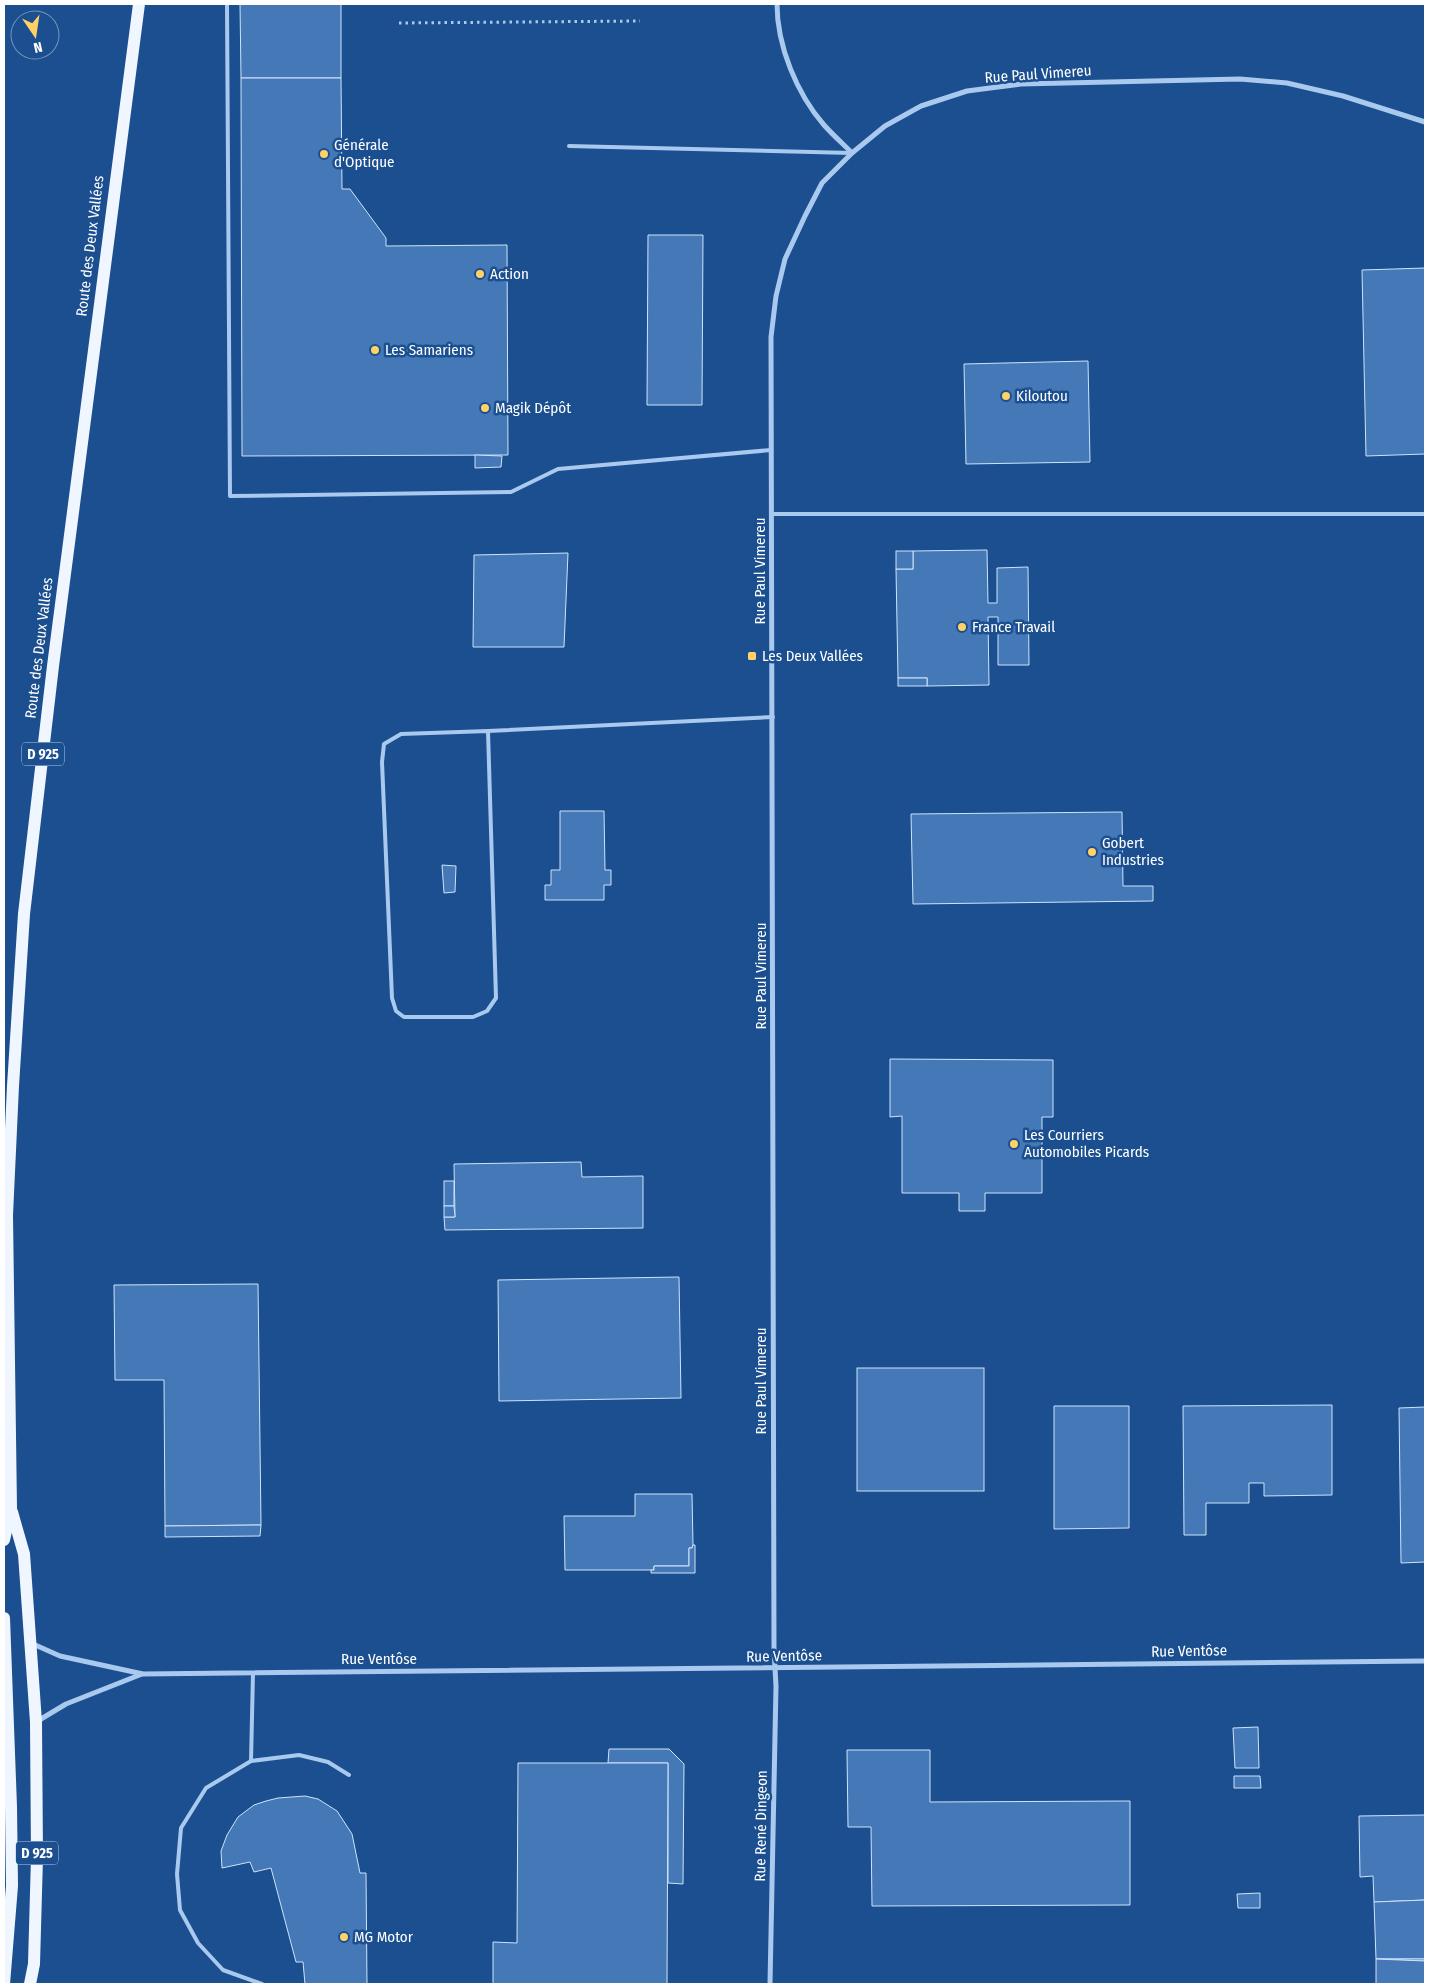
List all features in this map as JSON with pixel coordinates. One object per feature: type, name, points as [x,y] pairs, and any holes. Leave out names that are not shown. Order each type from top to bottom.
[{"type":"main road","name":"Route des Deux Vallées","points":[[4,1540],[11,1510],[7,1216],[12,1086],[24,914],[53,666],[139,4]]},
{"type":"main road","name":"Route des Deux Vallées","points":[[11,1510],[24,1554],[36,1722],[37,1857],[34,1964],[30,1984]]},
{"type":"main road","name":"D 925","points":[[4,1618],[12,1806],[12,1866],[4,1984]]},
{"type":"street","points":[[777,4],[780,37],[787,61],[802,91],[824,125],[852,153]]},
{"type":"street","name":"Rue Paul Vimereu","points":[[775,1668],[771,337],[776,296],[785,259],[822,183],[852,153],[885,126],[921,106],[968,91],[1021,84],[1240,79],[1287,83],[1344,96],[1425,122]]},
{"type":"street","name":"Rue Ventôse","points":[[30,1643],[60,1656],[143,1674],[1425,1661]]},
{"type":"street","name":"Rue René Dingeon","points":[[770,1984],[775,1668]]},
{"type":"street","name":"Rue Ventôse","points":[[36,1722],[66,1704],[143,1674]]},
{"type":"lane","points":[[227,4],[230,496],[511,492],[558,469],[771,450]]},
{"type":"lane","points":[[568,146],[852,153]]},
{"type":"lane","points":[[772,514],[1425,514]]},
{"type":"lane","points":[[488,731],[496,998],[487,1011],[474,1017],[404,1017],[396,1011],[392,998],[382,762],[384,744],[401,734],[773,717]]},
{"type":"lane","points":[[251,1761],[254,1672]]},
{"type":"lane","points":[[262,1984],[223,1970],[198,1943],[180,1910],[177,1874],[181,1828],[206,1788],[251,1761],[299,1755],[328,1762],[349,1775]]},
{"type":"path","points":[[399,23],[640,20]]},
{"type":"building","points":[[240,4],[341,4],[341,78],[241,78]]},
{"type":"building","name":"Les Samariens","points":[[241,78],[341,78],[342,189],[350,189],[386,238],[386,246],[507,245],[508,455],[242,456]]},
{"type":"building","points":[[648,235],[703,235],[702,405],[647,405]]},
{"type":"building","points":[[1425,268],[1425,454],[1366,456],[1362,270]]},
{"type":"building","points":[[1088,361],[1090,462],[966,464],[964,364]]},
{"type":"building","points":[[475,455],[502,456],[501,467],[475,468]]},
{"type":"building","points":[[987,550],[988,603],[997,603],[997,568],[1028,567],[1029,665],[998,665],[998,617],[988,617],[989,685],[927,686],[927,678],[898,678],[896,569],[913,569],[913,551]]},
{"type":"building","points":[[896,551],[913,551],[913,569],[896,569]]},
{"type":"building","points":[[568,553],[564,647],[473,647],[474,555]]},
{"type":"building","points":[[898,678],[927,678],[927,686],[898,686]]},
{"type":"building","points":[[560,811],[604,811],[605,870],[611,870],[611,885],[604,885],[604,900],[545,900],[545,885],[551,885],[551,870],[560,870]]},
{"type":"building","points":[[1122,812],[1123,886],[1153,886],[1153,901],[913,904],[911,814]]},
{"type":"building","points":[[442,865],[456,866],[455,892],[444,893]]},
{"type":"building","points":[[890,1059],[1053,1060],[1053,1117],[1042,1117],[1042,1193],[985,1193],[985,1211],[959,1211],[959,1193],[902,1193],[902,1116],[890,1117]]},
{"type":"building","points":[[581,1162],[582,1177],[643,1176],[643,1228],[445,1230],[444,1217],[455,1217],[454,1164]]},
{"type":"building","points":[[444,1181],[454,1181],[454,1206],[444,1206]]},
{"type":"building","points":[[444,1206],[454,1206],[455,1217],[444,1217]]},
{"type":"building","points":[[679,1277],[681,1398],[499,1401],[498,1280]]},
{"type":"building","points":[[258,1284],[261,1525],[165,1526],[164,1380],[115,1380],[114,1285]]},
{"type":"building","points":[[857,1368],[984,1368],[984,1491],[857,1491]]},
{"type":"building","points":[[1332,1405],[1332,1495],[1264,1496],[1264,1483],[1249,1483],[1249,1503],[1206,1503],[1206,1535],[1184,1535],[1183,1406]]},
{"type":"building","points":[[1054,1406],[1129,1406],[1129,1528],[1054,1529]]},
{"type":"building","points":[[1425,1407],[1425,1562],[1401,1563],[1399,1408]]},
{"type":"building","points":[[635,1494],[692,1494],[693,1545],[692,1548],[689,1548],[689,1566],[654,1566],[654,1570],[565,1570],[564,1516],[635,1516]]},
{"type":"building","points":[[261,1525],[260,1536],[165,1537],[165,1526]]},
{"type":"building","points":[[695,1545],[695,1573],[651,1573],[651,1570],[654,1570],[654,1566],[689,1566],[689,1548],[692,1548]]},
{"type":"building","points":[[1258,1727],[1259,1768],[1235,1768],[1233,1728]]},
{"type":"building","points":[[609,1749],[669,1749],[684,1764],[683,1884],[668,1883],[668,1763],[608,1763]]},
{"type":"building","points":[[847,1750],[930,1750],[930,1802],[1130,1801],[1130,1905],[872,1906],[871,1827],[848,1827]]},
{"type":"building","points":[[518,1763],[668,1763],[667,1984],[493,1984],[493,1942],[517,1943]]},
{"type":"building","points":[[1234,1776],[1260,1776],[1261,1788],[1234,1788]]},
{"type":"building","points":[[305,1796],[318,1799],[337,1811],[352,1834],[360,1873],[366,1873],[367,1984],[305,1984],[303,1962],[296,1962],[271,1868],[254,1872],[250,1862],[222,1868],[221,1851],[227,1835],[238,1817],[254,1805],[266,1801]]},
{"type":"building","points":[[1425,1815],[1425,1900],[1374,1902],[1373,1876],[1360,1877],[1359,1816]]},
{"type":"building","points":[[1260,1893],[1260,1908],[1238,1908],[1237,1894]]},
{"type":"building","points":[[1425,1900],[1425,1959],[1376,1959],[1374,1902]]},
{"type":"building","points":[[1376,1959],[1425,1959],[1425,1961]]},
{"type":"building","points":[[1376,1959],[1425,1961],[1425,1984],[1376,1984]]},
{"type":"place","name":"Générale d'Optique","points":[[324,154]]},
{"type":"place","name":"Action","points":[[480,274]]},
{"type":"place","name":"Les Samariens","points":[[375,350]]},
{"type":"place","name":"Kiloutou","points":[[1006,396]]},
{"type":"place","name":"Magik Dépôt","points":[[485,408]]},
{"type":"place","name":"France Travail","points":[[962,627]]},
{"type":"place","name":"Les Deux Vallées","points":[[752,656]]},
{"type":"place","name":"Gobert Industries","points":[[1092,852]]},
{"type":"place","name":"Les Courriers Automobiles Picards","points":[[1014,1144]]},
{"type":"place","name":"MG Motor","points":[[344,1937]]}]
